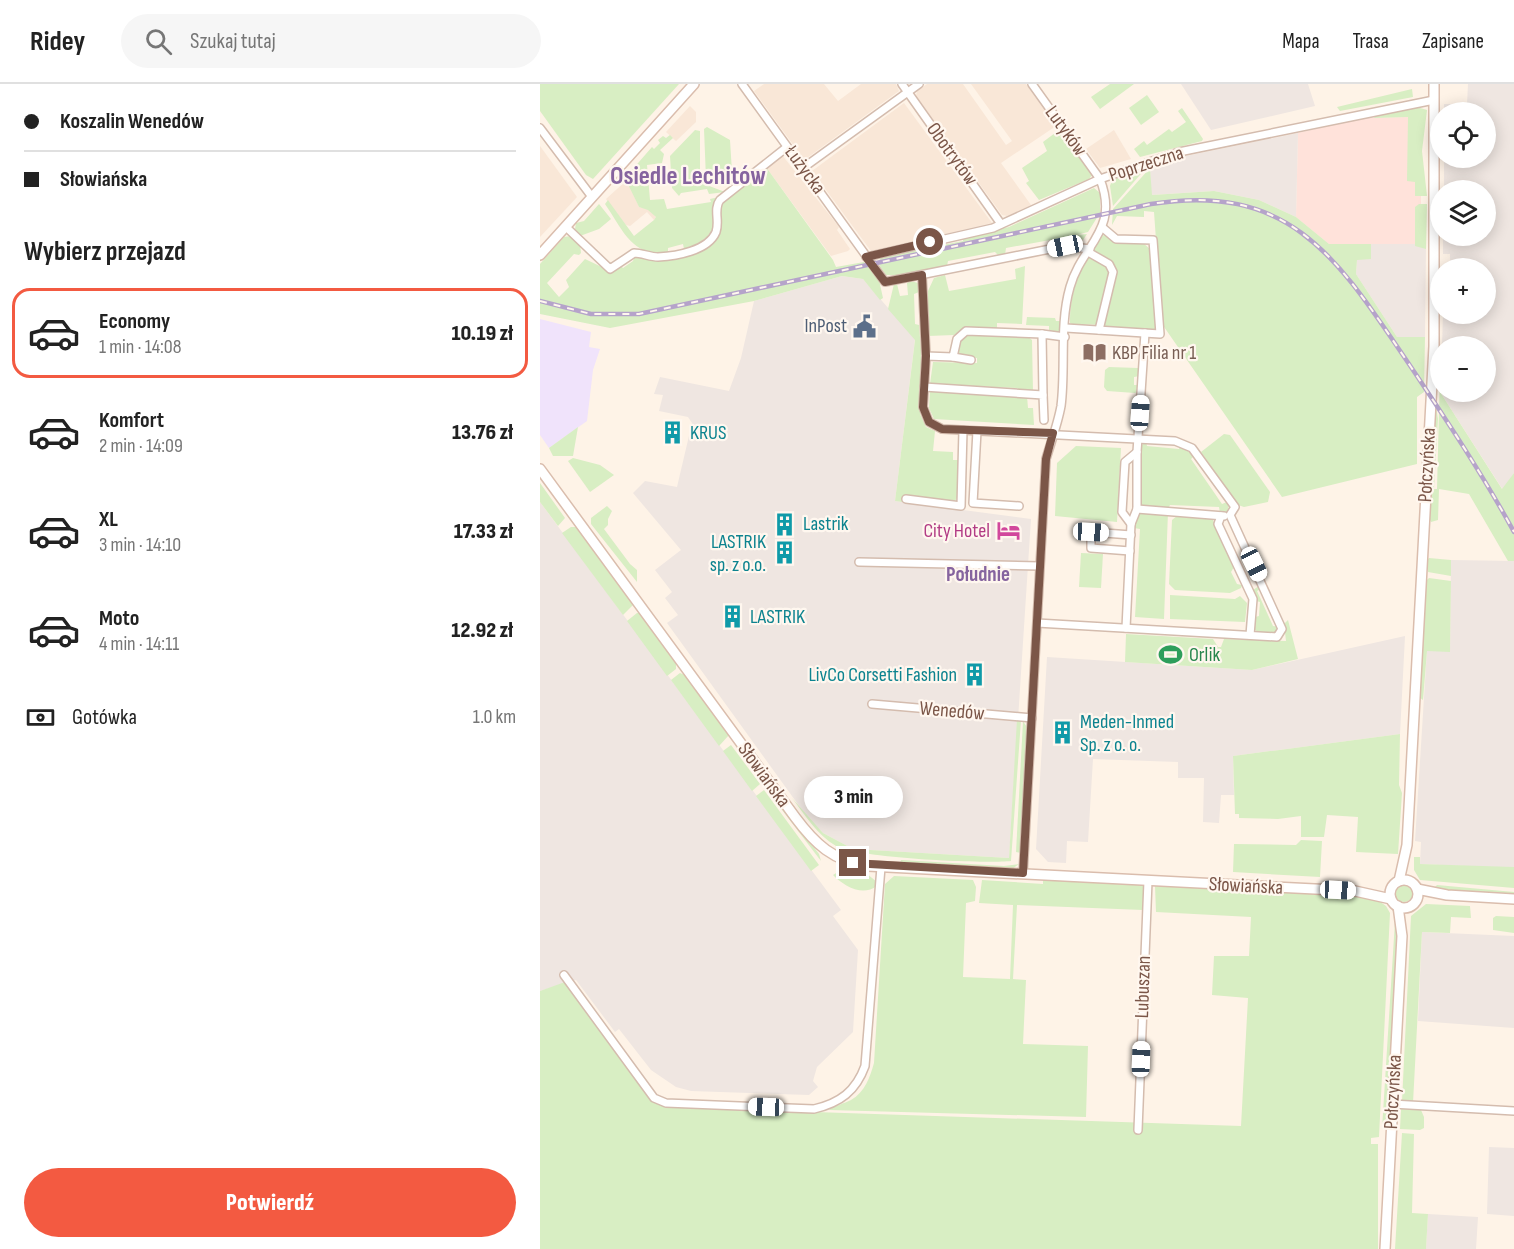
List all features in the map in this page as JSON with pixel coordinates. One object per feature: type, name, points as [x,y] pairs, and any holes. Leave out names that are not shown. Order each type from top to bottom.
[{"type":"main road","points":[[540,255],[694,84]]},
{"type":"main road","name":"Połczyńska","points":[[1402,936],[1394,902],[1396,884],[1407,845],[1434,346],[1434,84]]},
{"type":"main road","name":"Słowiańska","points":[[540,469],[815,843],[845,861],[881,867],[1355,891],[1394,902],[1413,903],[1447,896]]},
{"type":"main road","name":"Połczyńska","points":[[1385,1249],[1402,936],[1413,903],[1414,885],[1407,845]]},
{"type":"main road","name":"Słowiańska","points":[[1355,891],[1396,884],[1414,885],[1447,896]]},
{"type":"main road","points":[[1447,896],[1514,899]]},
{"type":"street","name":"Łużycka","points":[[742,84],[885,282],[922,275]]},
{"type":"street","name":"Obotrytów","points":[[902,84],[1001,224]]},
{"type":"street","points":[[803,168],[919,84]]},
{"type":"street","name":"Lutyków","points":[[1032,84],[1100,179]]},
{"type":"street","name":"Poprzeczna","points":[[866,257],[1001,224],[1100,179],[1179,152],[1434,100]]},
{"type":"street","points":[[540,128],[592,197]]},
{"type":"street","points":[[566,227],[610,268],[634,253],[655,257],[694,250],[708,242],[716,231],[718,202],[787,147]]},
{"type":"street","points":[[1023,873],[1046,459],[1061,406],[1070,285],[1103,228],[1107,202],[1100,179]]},
{"type":"street","points":[[1066,328],[1160,334],[1153,240],[1116,239],[1103,228]]},
{"type":"street","points":[[1099,330],[1113,272],[1109,264],[1089,251],[1065,246],[922,275],[926,356],[923,407],[929,422],[942,429],[1175,441],[1192,448],[1235,507],[1230,515]]},
{"type":"street","points":[[953,357],[957,339],[966,331],[1065,337]]},
{"type":"street","points":[[1126,628],[1131,524],[1137,509],[1137,452],[1145,333]]},
{"type":"street","points":[[1042,334],[1044,420]]},
{"type":"street","points":[[926,356],[971,360]]},
{"type":"street","points":[[924,387],[1043,394]]},
{"type":"street","points":[[906,499],[961,506],[963,430]]},
{"type":"street","points":[[977,431],[973,503],[1018,506]]},
{"type":"street","points":[[1131,524],[1122,513],[1125,462],[1137,452]]},
{"type":"street","points":[[1137,509],[1230,515]]},
{"type":"street","points":[[1037,623],[1277,637],[1282,629],[1230,515]]},
{"type":"street","points":[[1221,516],[1218,524],[1252,599],[1250,635]]},
{"type":"street","points":[[1130,551],[1091,548],[1091,532],[1131,535]]},
{"type":"street","points":[[859,562],[1040,566]]},
{"type":"street","points":[[1248,588],[1262,581]]},
{"type":"street","name":"Wenedów","points":[[872,704],[1032,718]]},
{"type":"street","points":[[564,975],[654,1098],[666,1103],[814,1109],[828,1106],[852,1091],[866,1066],[881,867]]},
{"type":"street","name":"Lubuszan","points":[[1138,1130],[1148,880]]},
{"type":"street","points":[[1392,1104],[1514,1111]]},
{"type":"shaded area","points":[[764,84],[824,84],[838,101],[861,84],[896,84],[899,91],[807,158],[802,157],[754,91]]},
{"type":"shaded area","points":[[927,84],[963,84],[1006,145],[1012,141],[971,84],[1026,84],[1056,126],[1001,163],[1031,205],[1007,216],[1002,215],[916,96],[917,91]]},
{"type":"shaded area","points":[[1181,84],[1308,84],[1315,106],[1211,130]]},
{"type":"shaded area","points":[[1468,84],[1514,84],[1514,473],[1503,490],[1446,402],[1496,402],[1496,336],[1442,336],[1443,324],[1496,324],[1496,258],[1450,258],[1450,254],[1443,254],[1443,246],[1496,246],[1496,180],[1444,180],[1444,168],[1496,168],[1496,102],[1467,102]]},
{"type":"shaded area","points":[[904,103],[992,223],[871,251],[812,171]]},
{"type":"shaded area","points":[[690,106],[696,112],[696,122],[676,141],[666,132]]},
{"type":"shaded area","points":[[1408,117],[1408,177],[1421,177],[1421,244],[1329,244],[1296,217],[1298,133],[1363,118]]},
{"type":"shaded area","points":[[1114,130],[1131,159],[1100,168],[1086,149]]},
{"type":"shaded area","points":[[1298,133],[1296,217],[1259,200],[1214,191],[1151,195],[1150,168],[1181,157]]},
{"type":"shaded area","points":[[540,146],[577,197],[540,237]]},
{"type":"shaded area","points":[[782,155],[839,227],[837,230],[850,249],[848,251],[831,256],[766,167]]},
{"type":"shaded area","points":[[627,180],[639,207],[648,209],[656,217],[654,220],[647,212],[630,226],[626,225],[606,199]]},
{"type":"shaded area","points":[[1371,244],[1426,244],[1425,337],[1397,337],[1356,274],[1357,259],[1370,259]]},
{"type":"shaded area","points":[[842,276],[863,279],[915,339],[895,501],[1031,519],[1009,858],[853,849],[823,833],[805,814],[667,623],[678,615],[665,598],[672,592],[655,570],[681,550],[633,493],[645,481],[677,487],[692,423],[688,417],[659,411],[663,395],[654,394],[660,377],[729,391],[741,358],[754,301]]},
{"type":"shaded area","points":[[540,319],[591,332],[589,347],[600,349],[593,370],[587,421],[549,448],[540,435]]},
{"type":"shaded area","points":[[540,502],[841,910],[833,916],[858,950],[853,1032],[817,1067],[813,1081],[818,1087],[809,1095],[691,1091],[676,1087],[651,1070],[619,1029],[615,1032],[576,980],[540,991]]},
{"type":"shaded area","points":[[1451,560],[1514,561],[1514,867],[1511,868],[1420,864],[1421,842],[1415,841],[1427,650],[1450,651]]},
{"type":"shaded area","points":[[1405,636],[1400,734],[1233,756],[1234,795],[1221,795],[1219,823],[1203,822],[1204,778],[1178,778],[1178,762],[1093,759],[1088,842],[1067,841],[1066,863],[1048,862],[1036,849],[1047,657],[1252,670]]},
{"type":"shaded area","points":[[1422,932],[1514,936],[1514,1028],[1418,1021]]},
{"type":"shaded area","points":[[1489,1147],[1514,1148],[1514,1216],[1487,1214]]},
{"type":"shaded area","points":[[1428,1214],[1478,1217],[1476,1249],[1426,1249]]},
{"type":"green space","points":[[540,84],[679,84],[593,179],[586,175],[540,111]]},
{"type":"green space","points":[[1110,84],[1134,84],[1100,109],[1091,97]]},
{"type":"green space","points":[[1412,89],[1413,97],[1340,111],[1337,107]]},
{"type":"green space","points":[[1147,95],[1159,112],[1141,125],[1129,108]]},
{"type":"green space","points":[[1417,107],[1427,110],[1422,151],[1427,196],[1415,196],[1415,182],[1407,181],[1408,117],[1374,118],[1376,115]]},
{"type":"green space","points":[[1182,108],[1203,139],[1202,141],[1140,157],[1134,149],[1144,141],[1147,145],[1169,129],[1172,132],[1186,122],[1178,111]]},
{"type":"green space","points":[[707,127],[730,140],[732,172],[735,177],[731,185],[713,185],[706,179],[704,129]]},
{"type":"green space","points":[[695,130],[700,131],[700,173],[704,184],[725,192],[709,194],[707,189],[681,193],[679,196],[672,188],[670,156]]},
{"type":"green space","points":[[1059,130],[1092,175],[1089,179],[1039,200],[1026,183],[1029,181],[1022,168],[1047,151],[1043,142]]},
{"type":"green space","points":[[670,135],[673,138],[660,150],[664,154],[662,163],[647,165],[650,200],[664,199],[667,209],[711,202],[710,199],[719,197],[714,224],[708,236],[684,249],[683,244],[668,248],[668,252],[656,253],[646,251],[630,240],[605,204],[608,200],[634,236],[654,220],[656,217],[648,210],[639,207],[625,178],[652,147],[654,149],[660,143],[658,140]]},
{"type":"green space","points":[[766,167],[836,267],[864,262],[879,280],[883,298],[880,300],[863,279],[842,276],[754,301],[610,328],[540,314],[540,264],[564,237],[571,236],[580,244],[581,253],[574,254],[547,283],[559,297],[569,287],[566,280],[585,259],[606,269],[620,265],[623,268],[633,261],[635,256],[664,260],[695,254],[719,235],[720,203]]},
{"type":"green space","points":[[1146,168],[1113,206],[1110,186],[1112,180]]},
{"type":"green space","points":[[1150,168],[1152,195],[1214,191],[1259,200],[1296,217],[1329,244],[1371,244],[1371,259],[1357,260],[1356,274],[1397,337],[1425,337],[1424,392],[1417,397],[1417,464],[1282,497],[1162,324],[1154,212],[1144,211],[1144,217],[1117,216],[1112,225],[1113,209]]},
{"type":"green space","points":[[1094,188],[1100,193],[1100,213],[1088,232],[1076,235],[1087,234],[1083,240],[1072,236],[1006,248],[1005,255],[999,256],[995,252],[948,261],[947,266],[909,275],[886,275],[877,262],[882,257],[963,241],[963,238],[1009,227]]},
{"type":"green space","points":[[599,204],[611,219],[599,229],[580,236],[575,229],[576,223],[584,221]]},
{"type":"green space","points":[[1419,204],[1427,204],[1426,249],[1415,246],[1415,207]]},
{"type":"green space","points":[[1106,233],[1113,241],[1142,242],[1151,250],[1157,330],[1105,328],[1070,323],[1072,299],[1079,274],[1091,251]]},
{"type":"green space","points":[[1025,266],[1022,324],[997,323],[997,328],[965,327],[954,335],[928,336],[928,291],[934,278],[945,275],[949,291],[1016,279],[1015,269]]},
{"type":"green space","points":[[911,281],[918,283],[919,292],[914,294],[915,324],[919,325],[922,362],[920,414],[926,427],[935,431],[933,451],[953,452],[953,460],[959,460],[958,496],[955,501],[903,495],[902,502],[895,501],[915,340],[888,309],[894,284],[897,284],[900,296],[908,295],[907,283]]},
{"type":"green space","points":[[1027,317],[1055,318],[1056,321],[1063,321],[1061,332],[1049,333],[1049,326],[1026,325]]},
{"type":"green space","points":[[965,335],[1027,336],[1032,340],[1033,392],[1020,391],[1017,388],[930,384],[933,362],[977,363],[977,358],[959,357],[957,354],[959,343]]},
{"type":"green space","points":[[1109,367],[1138,368],[1140,376],[1134,377],[1134,385],[1139,385],[1139,390],[1135,393],[1107,391],[1104,387],[1105,370]]},
{"type":"green space","points":[[930,391],[1027,396],[1028,408],[1033,408],[1034,425],[934,419],[929,408]]},
{"type":"green space","points":[[1435,402],[1438,419],[1434,489],[1437,489],[1439,402],[1446,402],[1502,489],[1514,473],[1514,561],[1508,561],[1469,494],[1439,489],[1438,520],[1431,522],[1429,518]]},
{"type":"green space","points":[[578,427],[573,456],[553,456],[549,448]]},
{"type":"green space","points":[[1224,434],[1230,435],[1270,492],[1268,502],[1244,507],[1238,505],[1201,452]]},
{"type":"green space","points":[[1146,442],[1147,446],[1179,449],[1180,445],[1194,456],[1191,459],[1222,504],[1227,502],[1229,505],[1227,512],[1220,513],[1219,507],[1170,505],[1168,509],[1140,508],[1139,447]]},
{"type":"green space","points":[[1076,446],[1121,448],[1117,522],[1055,516],[1057,463]]},
{"type":"green space","points":[[573,458],[600,465],[614,475],[590,492],[568,461]]},
{"type":"green space","points":[[540,483],[565,518],[558,526],[540,502]]},
{"type":"green space","points":[[607,506],[612,511],[608,525],[604,529],[637,570],[637,582],[591,524],[591,518]]},
{"type":"green space","points":[[1139,510],[1168,512],[1164,619],[1135,617],[1140,529],[1134,528]]},
{"type":"green space","points":[[1177,516],[1212,518],[1234,567],[1231,572],[1237,584],[1242,585],[1241,588],[1230,593],[1175,590],[1169,584],[1172,520]]},
{"type":"green space","points":[[571,527],[577,527],[634,604],[623,615],[562,533]]},
{"type":"green space","points":[[1081,553],[1103,554],[1101,588],[1079,587]]},
{"type":"green space","points":[[1429,558],[1451,560],[1451,576],[1428,572],[1426,562]]},
{"type":"green space","points":[[1429,578],[1451,581],[1450,652],[1427,651],[1423,700],[1419,697],[1425,582]]},
{"type":"green space","points":[[1259,586],[1261,589],[1257,591],[1273,626],[1280,627],[1274,633],[1258,632],[1254,629],[1255,617],[1259,616],[1260,602],[1256,601],[1253,590]]},
{"type":"green space","points":[[1170,595],[1235,599],[1240,596],[1247,603],[1245,622],[1170,619]]},
{"type":"green space","points":[[640,613],[676,661],[676,669],[667,676],[627,621]]},
{"type":"green space","points":[[1288,620],[1298,659],[1252,670],[1125,662],[1126,634],[1213,639],[1218,647],[1221,647],[1224,639],[1286,641],[1284,624]]},
{"type":"green space","points":[[680,673],[687,676],[729,735],[719,746],[671,680]]},
{"type":"green space","points":[[1017,719],[1021,720],[1011,861],[921,859],[848,850],[836,846],[823,836],[792,798],[823,833],[853,849],[1009,858]]},
{"type":"green space","points":[[1023,721],[1028,729],[1021,853],[1016,852]]},
{"type":"green space","points":[[1400,734],[1399,785],[1402,793],[1398,854],[1356,852],[1358,817],[1327,815],[1324,837],[1301,837],[1301,816],[1278,819],[1239,818],[1239,814],[1235,814],[1233,756]]},
{"type":"green space","points":[[731,745],[760,784],[752,791],[723,751]]},
{"type":"green space","points":[[766,789],[771,791],[819,854],[821,861]]},
{"type":"green space","points":[[764,790],[819,865],[811,871],[756,796]]},
{"type":"green space","points":[[1301,840],[1322,841],[1320,877],[1233,872],[1234,844],[1296,845]]},
{"type":"green space","points":[[1414,857],[1420,857],[1420,864],[1514,867],[1514,888],[1420,880],[1414,870]]},
{"type":"green space","points":[[901,860],[1004,866],[1019,864],[1012,869],[900,863]]},
{"type":"green space","points":[[841,870],[867,874],[877,882],[877,886],[865,890],[853,889],[833,875]]},
{"type":"green space","points":[[894,876],[973,880],[976,887],[975,901],[966,903],[963,977],[1010,979],[1013,905],[979,903],[982,880],[1043,884],[1043,878],[1145,885],[1143,910],[1017,905],[1013,979],[1026,980],[1023,1044],[1088,1046],[1086,1117],[829,1110],[851,1100],[860,1093],[869,1079],[874,1063],[885,884]]},
{"type":"green space","points":[[1404,884],[1410,887],[1413,893],[1410,899],[1404,902],[1398,899],[1395,893],[1398,887]]},
{"type":"green space","points":[[1437,885],[1514,892],[1514,895],[1432,890]]},
{"type":"green space","points":[[1155,886],[1372,896],[1386,906],[1390,913],[1379,1137],[1371,1138],[1371,1144],[1378,1144],[1378,1249],[540,1249],[540,991],[565,982],[592,1021],[664,1107],[1241,1126],[1248,998],[1212,995],[1214,956],[1249,956],[1251,917],[1156,912]]},
{"type":"green space","points":[[1426,904],[1470,906],[1471,918],[1451,917],[1450,933],[1422,932],[1413,1103],[1402,1102],[1411,916]]},
{"type":"green space","points":[[1496,916],[1514,917],[1514,933],[1493,930],[1493,918]]},
{"type":"green space","points":[[1395,921],[1398,921],[1398,931],[1388,1129],[1382,1129]]},
{"type":"green space","points":[[1401,1109],[1421,1110],[1424,1117],[1424,1128],[1420,1130],[1400,1129]]},
{"type":"green space","points":[[1402,1133],[1414,1134],[1412,1213],[1428,1214],[1426,1249],[1395,1249]]},
{"type":"railway","points":[[540,301],[591,314],[639,314],[1151,204],[1200,200],[1242,205],[1277,218],[1308,238],[1361,294],[1451,428],[1514,532]]},
{"type":"place","name":"InPost","points":[[865,326]]},
{"type":"place","name":"KBP Filia nr 1","points":[[1094,353]]},
{"type":"place","name":"KRUS","points":[[672,433]]},
{"type":"place","name":"Lastrik","points":[[785,524]]},
{"type":"place","name":"City Hotel","points":[[1008,531]]},
{"type":"place","name":"LASTRIK sp. z o.o.","points":[[784,553]]},
{"type":"place","name":"LASTRIK","points":[[732,617]]},
{"type":"place","name":"Orlik","points":[[1171,655]]},
{"type":"place","name":"LivCo Corsetti Fashion","points":[[975,675]]},
{"type":"place","name":"Meden-Inmed Sp. z o. o.","points":[[1062,733]]},
{"type":"district","name":"Osiedle Lechitów","points":[[688,176]]},
{"type":"district","name":"Południe","points":[[978,574]]},
{"type":"route","points":[[853,863],[881,867],[1023,873],[1046,459],[1053,433],[942,429],[929,422],[923,407],[926,356],[922,275],[885,282],[866,257],[930,242]]}]
